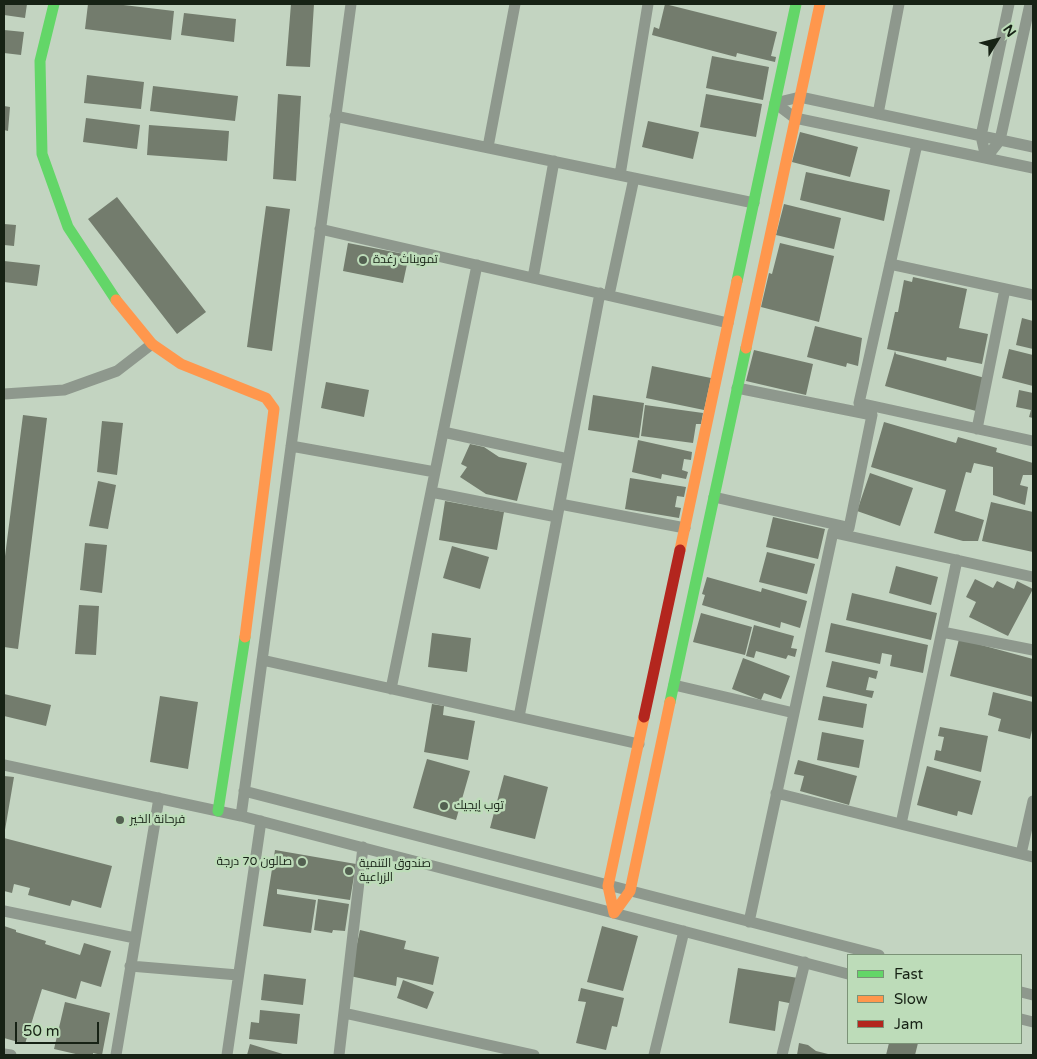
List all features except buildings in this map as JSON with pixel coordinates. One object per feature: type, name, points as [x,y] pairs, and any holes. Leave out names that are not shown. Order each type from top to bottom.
[{"type":"street","points":[[54,4],[40,61],[42,154],[68,227],[107,290],[152,344],[181,364],[266,398],[274,409],[246,631],[218,811]]},
{"type":"street","points":[[240,816],[351,4]]},
{"type":"street","points":[[488,147],[515,4]]},
{"type":"street","points":[[620,175],[648,4]]},
{"type":"street","points":[[614,913],[608,886],[796,4]]},
{"type":"street","points":[[614,913],[630,891],[820,4]]},
{"type":"street","points":[[878,114],[899,4]]},
{"type":"street","points":[[986,158],[981,136],[1009,4]]},
{"type":"street","points":[[986,158],[1000,140],[1030,19],[1030,4]]},
{"type":"street","points":[[775,103],[800,97],[1033,147]]},
{"type":"street","points":[[775,103],[795,118],[1033,168]]},
{"type":"street","points":[[336,116],[754,203]]},
{"type":"street","points":[[859,403],[917,144]]},
{"type":"street","points":[[533,278],[554,161]]},
{"type":"street","points":[[519,717],[568,459],[604,294],[634,178]]},
{"type":"street","points":[[320,229],[728,323]]},
{"type":"street","points":[[890,264],[1033,295]]},
{"type":"street","points":[[391,688],[477,265]]},
{"type":"street","points":[[977,429],[1005,289]]},
{"type":"street","points":[[4,394],[64,390],[117,371],[152,344]]},
{"type":"street","points":[[737,388],[872,416]]},
{"type":"street","points":[[859,403],[872,416]]},
{"type":"street","points":[[859,403],[1033,441]]},
{"type":"street","points":[[849,528],[872,416]]},
{"type":"street","points":[[443,432],[568,459]]},
{"type":"street","points":[[291,446],[435,472]]},
{"type":"street","points":[[431,492],[557,517]]},
{"type":"street","points":[[714,497],[849,528]]},
{"type":"street","points":[[560,504],[685,528]]},
{"type":"street","points":[[833,532],[849,528]]},
{"type":"street","points":[[833,532],[1033,577]]},
{"type":"street","points":[[748,922],[833,532]]},
{"type":"street","points":[[901,824],[957,560]]},
{"type":"street","points":[[942,632],[1033,650]]},
{"type":"street","points":[[262,660],[639,744]]},
{"type":"street","points":[[674,685],[794,713]]},
{"type":"street","points":[[4,765],[261,821],[847,974]]},
{"type":"street","points":[[244,791],[876,954]]},
{"type":"street","points":[[776,793],[1033,857]]},
{"type":"street","points":[[116,1055],[159,798]]},
{"type":"street","points":[[1021,854],[1033,800]]},
{"type":"street","points":[[227,1055],[261,821]]},
{"type":"street","points":[[339,1055],[363,847]]},
{"type":"street","points":[[4,911],[135,938]]},
{"type":"street","points":[[654,1055],[684,931]]},
{"type":"street","points":[[782,1055],[805,962]]},
{"type":"street","points":[[130,966],[238,975]]},
{"type":"street","points":[[344,1012],[534,1055]]},
{"type":"street","points":[[479,1055],[482,1044]]},
{"type":"street","points":[[4,1054],[11,1055]]},
{"type":"traffic: fast","points":[[54,4],[40,61],[42,154],[68,227],[116,300]]},
{"type":"traffic: fast","points":[[737,281],[796,4]]},
{"type":"traffic: fast","points":[[670,702],[746,348]]},
{"type":"traffic: fast","points":[[218,811],[245,637]]},
{"type":"traffic: slow","points":[[746,348],[820,4]]},
{"type":"traffic: slow","points":[[680,550],[737,281]]},
{"type":"traffic: slow","points":[[116,300],[152,344],[181,364],[266,398],[274,409],[245,637]]},
{"type":"traffic: slow","points":[[644,717],[608,886],[614,913],[630,891],[670,702]]},
{"type":"traffic: jam","points":[[644,717],[680,550]]},
{"type":"place","name":"تمويناث رغدة","points":[[363,260]]},
{"type":"place","name":"توب إيجيك","points":[[444,806]]},
{"type":"place","name":"فرحانة الخير","points":[[120,820]]},
{"type":"place","name":"صالون 70 درجة","points":[[302,862]]},
{"type":"place","name":"صندوق التنمية الزراعية","points":[[349,871]]}]
